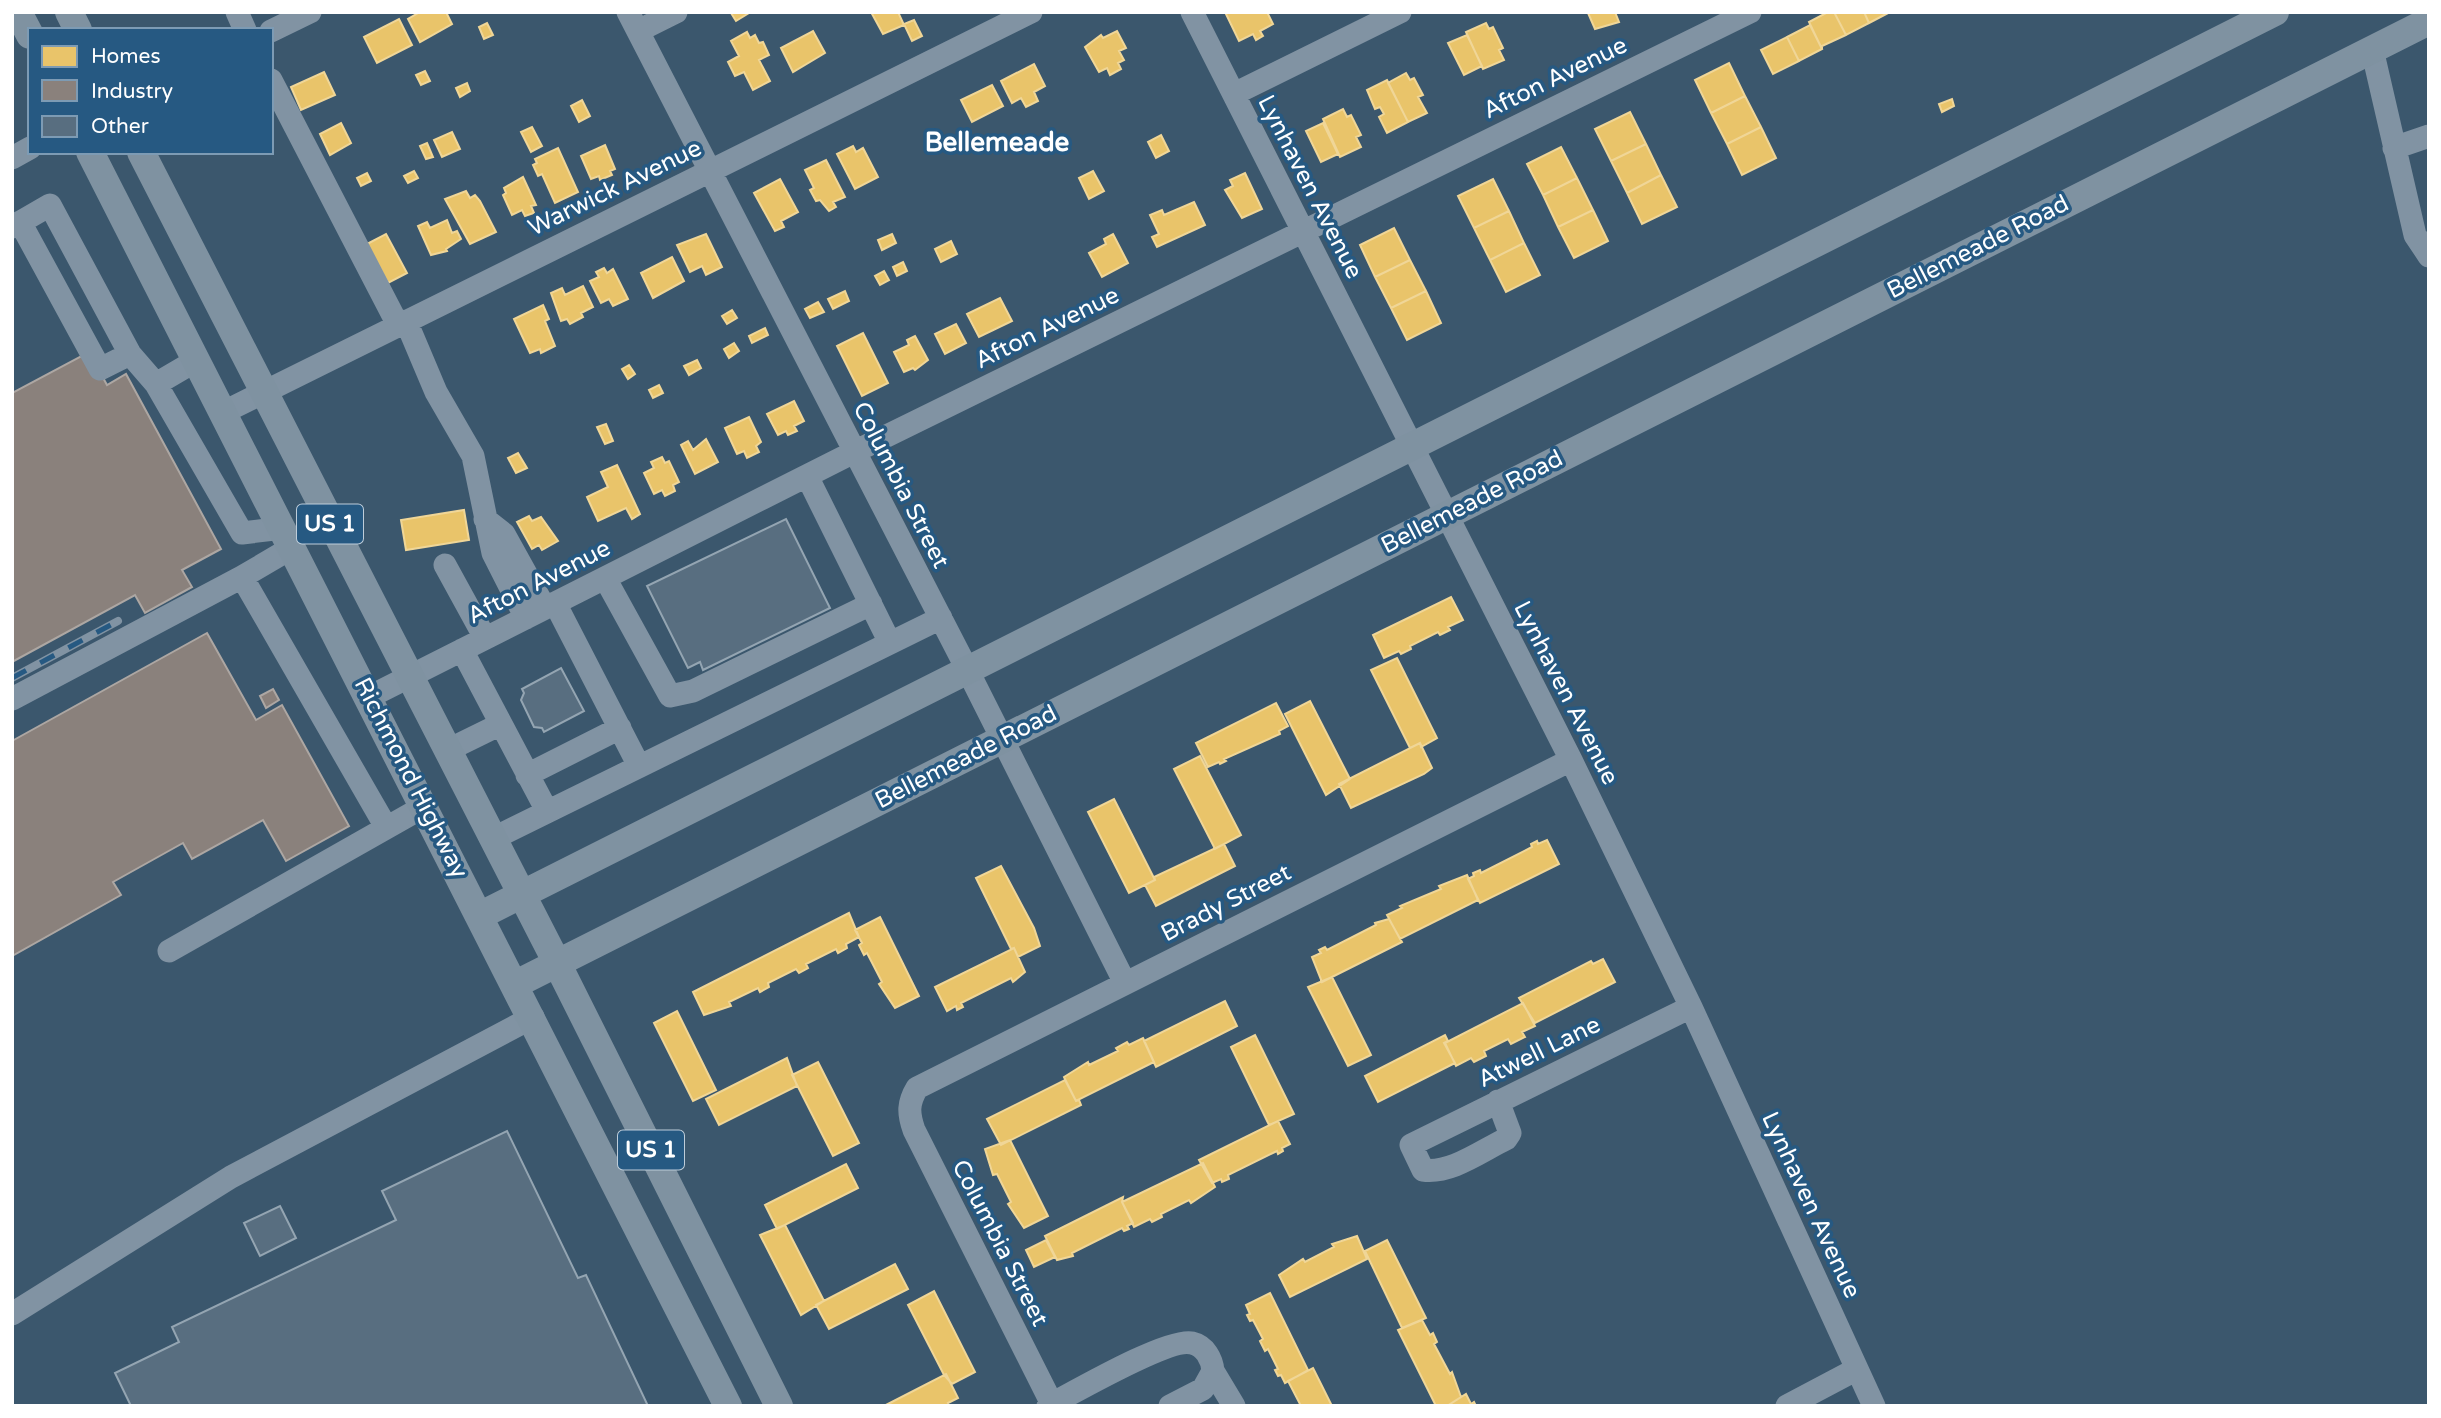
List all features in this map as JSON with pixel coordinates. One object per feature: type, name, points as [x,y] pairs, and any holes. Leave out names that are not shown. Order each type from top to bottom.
[{"type":"main road","points":[[18,12],[28,32]]},
{"type":"main road","points":[[69,12],[77,28]]},
{"type":"main road","points":[[481,915],[2275,12]]},
{"type":"main road","name":"Bellemeade Road","points":[[516,984],[2429,21]]},
{"type":"main road","name":"Richmond Highway","points":[[91,154],[533,1017],[728,1406]]},
{"type":"main road","name":"Richmond Highway","points":[[142,154],[557,963],[779,1406]]},
{"type":"street","points":[[237,12],[245,28]]},
{"type":"street","points":[[273,30],[310,12]]},
{"type":"street","points":[[633,22],[676,12]]},
{"type":"street","name":"Warwick Avenue","points":[[224,412],[1031,12]]},
{"type":"street","name":"Lynhaven Avenue","points":[[1192,12],[1571,760],[1691,1007],[1874,1406]]},
{"type":"street","points":[[1234,94],[1400,12]]},
{"type":"street","name":"Afton Avenue","points":[[369,697],[854,452],[1750,12]]},
{"type":"street","name":"Columbia Street","points":[[633,22],[968,671],[1125,983]]},
{"type":"street","points":[[2372,50],[2414,235],[2429,256]]},
{"type":"street","points":[[273,84],[402,323],[436,392],[473,456],[485,519],[504,534],[542,610],[620,728],[639,766]]},
{"type":"street","points":[[2395,148],[2429,136]]},
{"type":"street","points":[[12,158],[28,149]]},
{"type":"street","points":[[130,354],[100,369],[16,224],[50,205],[130,354],[156,384],[242,533],[288,538]]},
{"type":"street","points":[[156,384],[197,360]]},
{"type":"street","points":[[807,476],[890,643]]},
{"type":"street","points":[[12,699],[242,578],[288,538]]},
{"type":"street","points":[[445,565],[485,638]]},
{"type":"street","points":[[242,578],[386,827]]},
{"type":"street","points":[[605,578],[670,696],[693,691],[871,604]]},
{"type":"street","points":[[492,838],[940,618]]},
{"type":"street","points":[[462,650],[547,811]]},
{"type":"street","points":[[446,751],[501,723]]},
{"type":"street","points":[[527,775],[620,728]]},
{"type":"street","name":"Brady Street","points":[[909,1101],[917,1088],[930,1080],[1571,760]]},
{"type":"street","points":[[169,951],[425,806]]},
{"type":"street","name":"Atwell Lane","points":[[1498,1101],[1510,1133],[1506,1139],[1452,1166],[1434,1172],[1423,1170],[1411,1144],[1498,1101],[1691,1007]]},
{"type":"street","points":[[12,1314],[231,1177],[533,1017]]},
{"type":"street","name":"Columbia Street","points":[[909,1101],[909,1115],[914,1130],[1051,1405]]},
{"type":"street","points":[[1051,1405],[1179,1343],[1192,1343],[1202,1348],[1210,1358],[1213,1371],[1234,1406]]},
{"type":"street","points":[[1787,1406],[1857,1369]]},
{"type":"street","points":[[1170,1406],[1203,1389],[1213,1371]]},
{"type":"building: Homes","points":[[420,12],[446,12],[452,24],[420,42],[408,19]]},
{"type":"building: Homes","points":[[727,12],[749,13],[736,21],[731,13]]},
{"type":"building: Homes","points":[[871,12],[898,12],[904,25],[883,34]]},
{"type":"building: Homes","points":[[1225,12],[1267,12],[1273,24],[1260,31],[1263,36],[1256,40],[1253,34],[1239,41]]},
{"type":"building: Homes","points":[[1615,12],[1619,22],[1595,29],[1588,13]]},
{"type":"building: Homes","points":[[1828,12],[1834,12],[1846,35],[1822,46],[1822,49],[1809,22]]},
{"type":"building: Homes","points":[[1834,12],[1864,12],[1869,23],[1846,35]]},
{"type":"building: Homes","points":[[1864,12],[1890,12],[1869,23]]},
{"type":"building: Homes","points":[[399,19],[412,45],[377,63],[364,37]]},
{"type":"building: Homes","points":[[914,20],[922,36],[912,41],[904,24]]},
{"type":"building: Homes","points":[[487,23],[493,35],[484,39],[479,27]]},
{"type":"building: Homes","points":[[1486,23],[1489,29],[1493,27],[1503,48],[1499,50],[1504,60],[1483,69],[1466,32]]},
{"type":"building: Homes","points":[[1810,25],[1822,49],[1799,61],[1787,37]]},
{"type":"building: Homes","points":[[813,31],[825,53],[793,72],[781,48]]},
{"type":"building: Homes","points":[[1117,31],[1126,48],[1119,51],[1124,60],[1118,63],[1121,69],[1110,75],[1107,68],[1099,72],[1085,47],[1101,35],[1103,38]]},
{"type":"building: Homes","points":[[747,32],[750,38],[755,35],[759,43],[763,42],[769,55],[759,60],[770,81],[753,90],[744,72],[735,76],[728,62],[739,56],[731,41]]},
{"type":"building: Homes","points":[[1467,35],[1482,66],[1464,75],[1448,43]]},
{"type":"building: Homes","points":[[1787,37],[1799,61],[1773,74],[1761,50]]},
{"type":"building: Homes","points":[[1729,63],[1745,96],[1711,113],[1695,80]]},
{"type":"building: Homes","points":[[1034,64],[1045,86],[1034,92],[1038,101],[1026,107],[1021,98],[1012,103],[1001,81]]},
{"type":"building: Homes","points":[[425,71],[430,81],[421,85],[416,75]]},
{"type":"building: Homes","points":[[324,72],[335,95],[301,110],[291,87]]},
{"type":"building: Homes","points":[[1406,73],[1410,80],[1414,78],[1423,95],[1418,97],[1427,113],[1408,122],[1388,83]]},
{"type":"building: Homes","points":[[1387,80],[1408,122],[1387,133],[1379,117],[1384,114],[1380,107],[1375,109],[1367,90]]},
{"type":"building: Homes","points":[[467,83],[470,91],[460,97],[456,88]]},
{"type":"building: Homes","points":[[992,85],[1003,106],[972,122],[961,100]]},
{"type":"building: Homes","points":[[1745,96],[1761,127],[1727,144],[1711,113]]},
{"type":"building: Homes","points":[[1952,99],[1954,106],[1942,112],[1939,104]]},
{"type":"building: Homes","points":[[582,100],[590,116],[579,122],[571,106]]},
{"type":"building: Homes","points":[[1343,109],[1347,117],[1351,115],[1361,135],[1356,137],[1361,147],[1340,157],[1323,119]]},
{"type":"building: Homes","points":[[1630,112],[1646,144],[1611,161],[1595,129]]},
{"type":"building: Homes","points":[[341,123],[351,143],[330,155],[320,134]]},
{"type":"building: Homes","points":[[1323,123],[1338,154],[1321,162],[1306,131]]},
{"type":"building: Homes","points":[[532,127],[542,146],[531,152],[521,132]]},
{"type":"building: Homes","points":[[1761,127],[1776,158],[1742,175],[1727,144]]},
{"type":"building: Homes","points":[[452,132],[460,149],[442,157],[434,140]]},
{"type":"building: Homes","points":[[1161,135],[1169,151],[1156,158],[1148,142]]},
{"type":"building: Homes","points":[[427,143],[433,157],[426,159],[420,146]]},
{"type":"building: Homes","points":[[1646,144],[1661,175],[1627,193],[1611,161]]},
{"type":"building: Homes","points":[[605,145],[615,169],[610,171],[612,175],[600,180],[599,176],[591,179],[581,156]]},
{"type":"building: Homes","points":[[853,146],[856,152],[863,148],[878,177],[855,189],[837,154]]},
{"type":"building: Homes","points":[[1561,147],[1577,178],[1543,195],[1527,164]]},
{"type":"building: Homes","points":[[558,148],[578,192],[555,203],[542,174],[538,176],[533,165],[537,163],[535,159]]},
{"type":"building: Homes","points":[[826,160],[845,197],[833,202],[836,207],[829,211],[820,200],[816,201],[810,190],[814,188],[805,170]]},
{"type":"building: Homes","points":[[414,171],[418,178],[408,183],[404,176]]},
{"type":"building: Homes","points":[[1093,171],[1104,191],[1089,199],[1079,178]]},
{"type":"building: Homes","points":[[367,173],[371,181],[361,186],[357,178]]},
{"type":"building: Homes","points":[[1245,173],[1262,209],[1242,218],[1225,190],[1233,186],[1230,180]]},
{"type":"building: Homes","points":[[1661,175],[1677,207],[1642,224],[1627,193]]},
{"type":"building: Homes","points":[[523,177],[536,205],[531,206],[534,213],[525,216],[522,210],[512,215],[503,195],[506,193],[504,188]]},
{"type":"building: Homes","points":[[1577,178],[1593,210],[1558,227],[1543,195]]},
{"type":"building: Homes","points":[[780,179],[798,212],[781,221],[784,227],[775,231],[754,193]]},
{"type":"building: Homes","points":[[1493,179],[1509,211],[1474,228],[1458,196]]},
{"type":"building: Homes","points":[[466,191],[470,198],[475,195],[480,201],[496,232],[470,244],[445,199]]},
{"type":"building: Homes","points":[[1194,202],[1205,225],[1157,247],[1152,237],[1159,234],[1150,215],[1162,210],[1164,215]]},
{"type":"building: Homes","points":[[1593,210],[1608,241],[1574,258],[1558,227]]},
{"type":"building: Homes","points":[[1509,211],[1524,243],[1490,260],[1474,228]]},
{"type":"building: Homes","points":[[447,220],[452,233],[457,231],[461,239],[446,249],[447,251],[431,255],[418,226],[427,222],[430,228]]},
{"type":"building: Homes","points":[[1394,228],[1410,260],[1375,277],[1360,245]]},
{"type":"building: Homes","points":[[386,234],[407,273],[388,283],[367,244]]},
{"type":"building: Homes","points":[[706,234],[722,267],[706,275],[702,266],[690,272],[677,245]]},
{"type":"building: Homes","points":[[892,234],[896,243],[882,250],[878,240]]},
{"type":"building: Homes","points":[[1113,234],[1128,263],[1102,277],[1089,253],[1106,244],[1104,239]]},
{"type":"building: Homes","points":[[951,241],[957,254],[941,262],[935,249]]},
{"type":"building: Homes","points":[[1524,243],[1540,275],[1506,292],[1490,260]]},
{"type":"building: Homes","points":[[672,257],[684,281],[653,298],[641,273]]},
{"type":"building: Homes","points":[[1410,260],[1426,291],[1391,308],[1375,277]]},
{"type":"building: Homes","points":[[903,262],[907,271],[897,276],[893,267]]},
{"type":"building: Homes","points":[[604,268],[607,273],[613,269],[628,299],[613,306],[609,299],[601,303],[590,281],[599,277],[596,272]]},
{"type":"building: Homes","points":[[884,271],[889,280],[880,285],[875,276]]},
{"type":"building: Homes","points":[[583,286],[593,307],[581,313],[583,317],[570,324],[567,319],[561,321],[551,293],[562,288],[565,295]]},
{"type":"building: Homes","points":[[845,291],[849,301],[833,309],[828,299]]},
{"type":"building: Homes","points":[[1426,291],[1441,323],[1407,340],[1391,308]]},
{"type":"building: Homes","points":[[1000,298],[1012,321],[979,337],[967,314]]},
{"type":"building: Homes","points":[[818,302],[824,312],[810,318],[805,309]]},
{"type":"building: Homes","points":[[543,305],[549,319],[545,321],[555,346],[541,353],[540,349],[530,353],[514,319]]},
{"type":"building: Homes","points":[[732,310],[737,318],[727,324],[722,316]]},
{"type":"building: Homes","points":[[956,324],[966,343],[945,354],[935,334]]},
{"type":"building: Homes","points":[[765,328],[768,335],[752,343],[749,336]]},
{"type":"building: Homes","points":[[863,333],[888,383],[862,396],[837,346]]},
{"type":"building: Homes","points":[[915,336],[928,360],[915,370],[913,368],[904,372],[894,352],[909,345],[907,340]]},
{"type":"building: Homes","points":[[734,343],[739,351],[729,358],[724,349]]},
{"type":"building: Homes","points":[[697,360],[701,368],[689,375],[684,366]]},
{"type":"building: Homes","points":[[629,365],[635,374],[628,379],[622,369]]},
{"type":"building: Homes","points":[[659,385],[663,393],[653,398],[649,390]]},
{"type":"building: Homes","points":[[794,401],[804,421],[794,426],[797,431],[788,435],[786,431],[778,435],[767,414]]},
{"type":"building: Homes","points":[[749,417],[761,442],[756,446],[759,452],[747,458],[744,451],[737,454],[725,428]]},
{"type":"building: Homes","points":[[606,424],[613,441],[605,444],[597,427]]},
{"type":"building: Homes","points":[[706,439],[718,462],[695,474],[681,445],[688,441],[693,450]]},
{"type":"building: Homes","points":[[518,453],[527,468],[516,473],[508,458]]},
{"type":"building: Homes","points":[[662,457],[665,463],[669,461],[679,482],[673,485],[675,491],[665,496],[662,490],[654,494],[644,473],[654,468],[651,462]]},
{"type":"building: Homes","points":[[617,465],[640,514],[632,519],[626,508],[598,521],[587,497],[608,487],[601,472]]},
{"type":"building: Homes","points":[[464,510],[469,540],[406,550],[401,520]]},
{"type":"building: Homes","points":[[529,516],[532,521],[541,517],[558,541],[542,550],[539,545],[532,549],[517,522]]},
{"type":"building: Homes","points":[[1451,597],[1463,620],[1448,627],[1450,630],[1440,635],[1438,632],[1410,646],[1411,649],[1401,654],[1399,651],[1384,658],[1373,635]]},
{"type":"building: Homes","points":[[1397,658],[1437,738],[1421,747],[1420,743],[1410,748],[1371,670]]},
{"type":"building: Homes","points":[[1310,701],[1350,779],[1326,795],[1285,714]]},
{"type":"building: Homes","points":[[1276,703],[1288,726],[1279,731],[1280,734],[1224,759],[1226,761],[1220,764],[1219,762],[1208,767],[1196,743]]},
{"type":"building: Homes","points":[[1420,743],[1432,768],[1351,808],[1339,784]]},
{"type":"building: Homes","points":[[1200,756],[1241,835],[1215,849],[1174,769]]},
{"type":"building: Homes","points":[[1114,799],[1155,880],[1129,893],[1088,812]]},
{"type":"building: Homes","points":[[1547,840],[1559,864],[1480,903],[1468,879],[1474,876],[1473,873],[1480,870],[1481,873],[1532,847],[1531,844],[1537,841],[1538,844]]},
{"type":"building: Homes","points":[[1224,844],[1235,866],[1156,906],[1145,885],[1155,880],[1154,877]]},
{"type":"building: Homes","points":[[1001,866],[1034,928],[1040,946],[1018,957],[1014,948],[1011,949],[976,878]]},
{"type":"building: Homes","points":[[1467,875],[1478,900],[1400,939],[1387,915],[1402,908],[1400,906],[1441,889],[1439,886]]},
{"type":"building: Homes","points":[[849,913],[859,937],[846,944],[847,948],[838,953],[836,949],[806,964],[808,968],[799,973],[796,969],[768,983],[769,987],[760,992],[758,988],[729,1002],[731,1006],[704,1015],[693,992]]},
{"type":"building: Homes","points":[[880,917],[919,996],[895,1008],[879,984],[882,982],[867,953],[864,955],[859,945],[862,943],[855,930]]},
{"type":"building: Homes","points":[[1389,919],[1402,942],[1322,982],[1312,957],[1321,953],[1319,950],[1325,947],[1327,950],[1376,925],[1375,923]]},
{"type":"building: Homes","points":[[1014,948],[1025,972],[1013,982],[1011,978],[961,1003],[963,1007],[957,1010],[956,1006],[947,1011],[935,987]]},
{"type":"building: Homes","points":[[1603,959],[1615,982],[1535,1023],[1519,998],[1591,961],[1593,964]]},
{"type":"building: Homes","points":[[1332,977],[1371,1055],[1348,1066],[1308,987]]},
{"type":"building: Homes","points":[[1225,1001],[1237,1026],[1156,1067],[1144,1041]]},
{"type":"building: Homes","points":[[1523,1003],[1535,1026],[1522,1032],[1525,1037],[1511,1044],[1508,1039],[1484,1051],[1486,1056],[1474,1062],[1471,1058],[1456,1066],[1445,1043]]},
{"type":"building: Homes","points":[[677,1011],[716,1090],[693,1101],[654,1023]]},
{"type":"building: Homes","points":[[1255,1035],[1294,1114],[1269,1125],[1231,1047]]},
{"type":"building: Homes","points":[[1445,1035],[1448,1041],[1444,1043],[1455,1063],[1378,1102],[1365,1076]]},
{"type":"building: Homes","points":[[1143,1038],[1154,1062],[1076,1101],[1064,1077],[1088,1062],[1089,1065],[1118,1051],[1116,1048],[1127,1042],[1129,1045]]},
{"type":"building: Homes","points":[[787,1058],[797,1086],[719,1125],[706,1099]]},
{"type":"building: Homes","points":[[818,1062],[859,1143],[833,1156],[792,1075]]},
{"type":"building: Homes","points":[[1065,1080],[1081,1105],[1001,1145],[987,1119]]},
{"type":"building: Homes","points":[[1278,1121],[1290,1144],[1282,1148],[1283,1151],[1278,1154],[1277,1151],[1228,1175],[1229,1179],[1212,1183],[1199,1160]]},
{"type":"building: Homes","points":[[1010,1140],[1048,1216],[1024,1228],[1008,1204],[1011,1202],[997,1174],[993,1175],[985,1149]]},
{"type":"building: Homes","points":[[1203,1163],[1215,1187],[1191,1203],[1189,1200],[1161,1214],[1162,1217],[1152,1222],[1150,1219],[1134,1227],[1122,1202]]},
{"type":"building: Homes","points":[[846,1164],[858,1188],[777,1229],[765,1205]]},
{"type":"building: Homes","points":[[1123,1197],[1122,1202],[1133,1223],[1127,1226],[1129,1229],[1124,1231],[1122,1228],[1072,1253],[1073,1256],[1057,1260],[1045,1236]]},
{"type":"building: Homes","points":[[785,1225],[824,1301],[801,1315],[760,1235]]},
{"type":"building: Homes","points":[[1357,1236],[1367,1259],[1290,1297],[1279,1275],[1303,1259],[1305,1262],[1334,1247],[1332,1244]]},
{"type":"building: Homes","points":[[1046,1240],[1055,1257],[1034,1267],[1026,1250]]},
{"type":"building: Homes","points":[[1387,1240],[1426,1318],[1402,1328],[1365,1251]]},
{"type":"building: Homes","points":[[895,1264],[908,1289],[829,1329],[816,1305]]},
{"type":"building: Homes","points":[[934,1291],[975,1372],[952,1384],[944,1375],[908,1305]]},
{"type":"building: Homes","points":[[1270,1293],[1308,1370],[1285,1383],[1275,1370],[1278,1369],[1268,1349],[1265,1351],[1260,1341],[1263,1339],[1253,1320],[1250,1321],[1247,1315],[1250,1314],[1246,1305]]},
{"type":"building: Homes","points":[[1422,1320],[1430,1335],[1433,1333],[1437,1342],[1434,1344],[1450,1374],[1452,1372],[1461,1397],[1447,1406],[1436,1406],[1398,1330]]},
{"type":"building: Homes","points":[[1313,1368],[1332,1406],[1301,1406],[1288,1381]]},
{"type":"building: Homes","points":[[946,1374],[958,1398],[948,1403],[950,1406],[884,1406]]},
{"type":"building: Homes","points":[[1466,1394],[1471,1404],[1474,1402],[1476,1406],[1447,1406]]},
{"type":"building: Industry","points":[[89,352],[107,385],[126,374],[221,549],[182,570],[192,587],[145,613],[135,595],[12,662],[12,393]]},
{"type":"building: Industry","points":[[207,633],[256,720],[282,705],[349,826],[286,861],[263,820],[192,859],[183,843],[113,882],[121,895],[12,956],[12,741]]},
{"type":"building: Industry","points":[[273,689],[279,700],[266,708],[260,696]]},
{"type":"building: Other","points":[[786,519],[830,608],[703,670],[700,662],[688,668],[647,586]]},
{"type":"building: Other","points":[[561,668],[584,711],[544,732],[542,728],[534,727],[521,700],[524,693],[522,689]]},
{"type":"building: Other","points":[[507,1131],[578,1278],[586,1275],[648,1406],[131,1406],[115,1373],[179,1342],[172,1327],[396,1220],[382,1191]]},
{"type":"building: Other","points":[[280,1206],[296,1238],[260,1256],[244,1223]]},
{"type":"railway","points":[[12,678],[118,621]]},
{"type":"district","name":"Bellemeade","points":[[997,142]]}]
